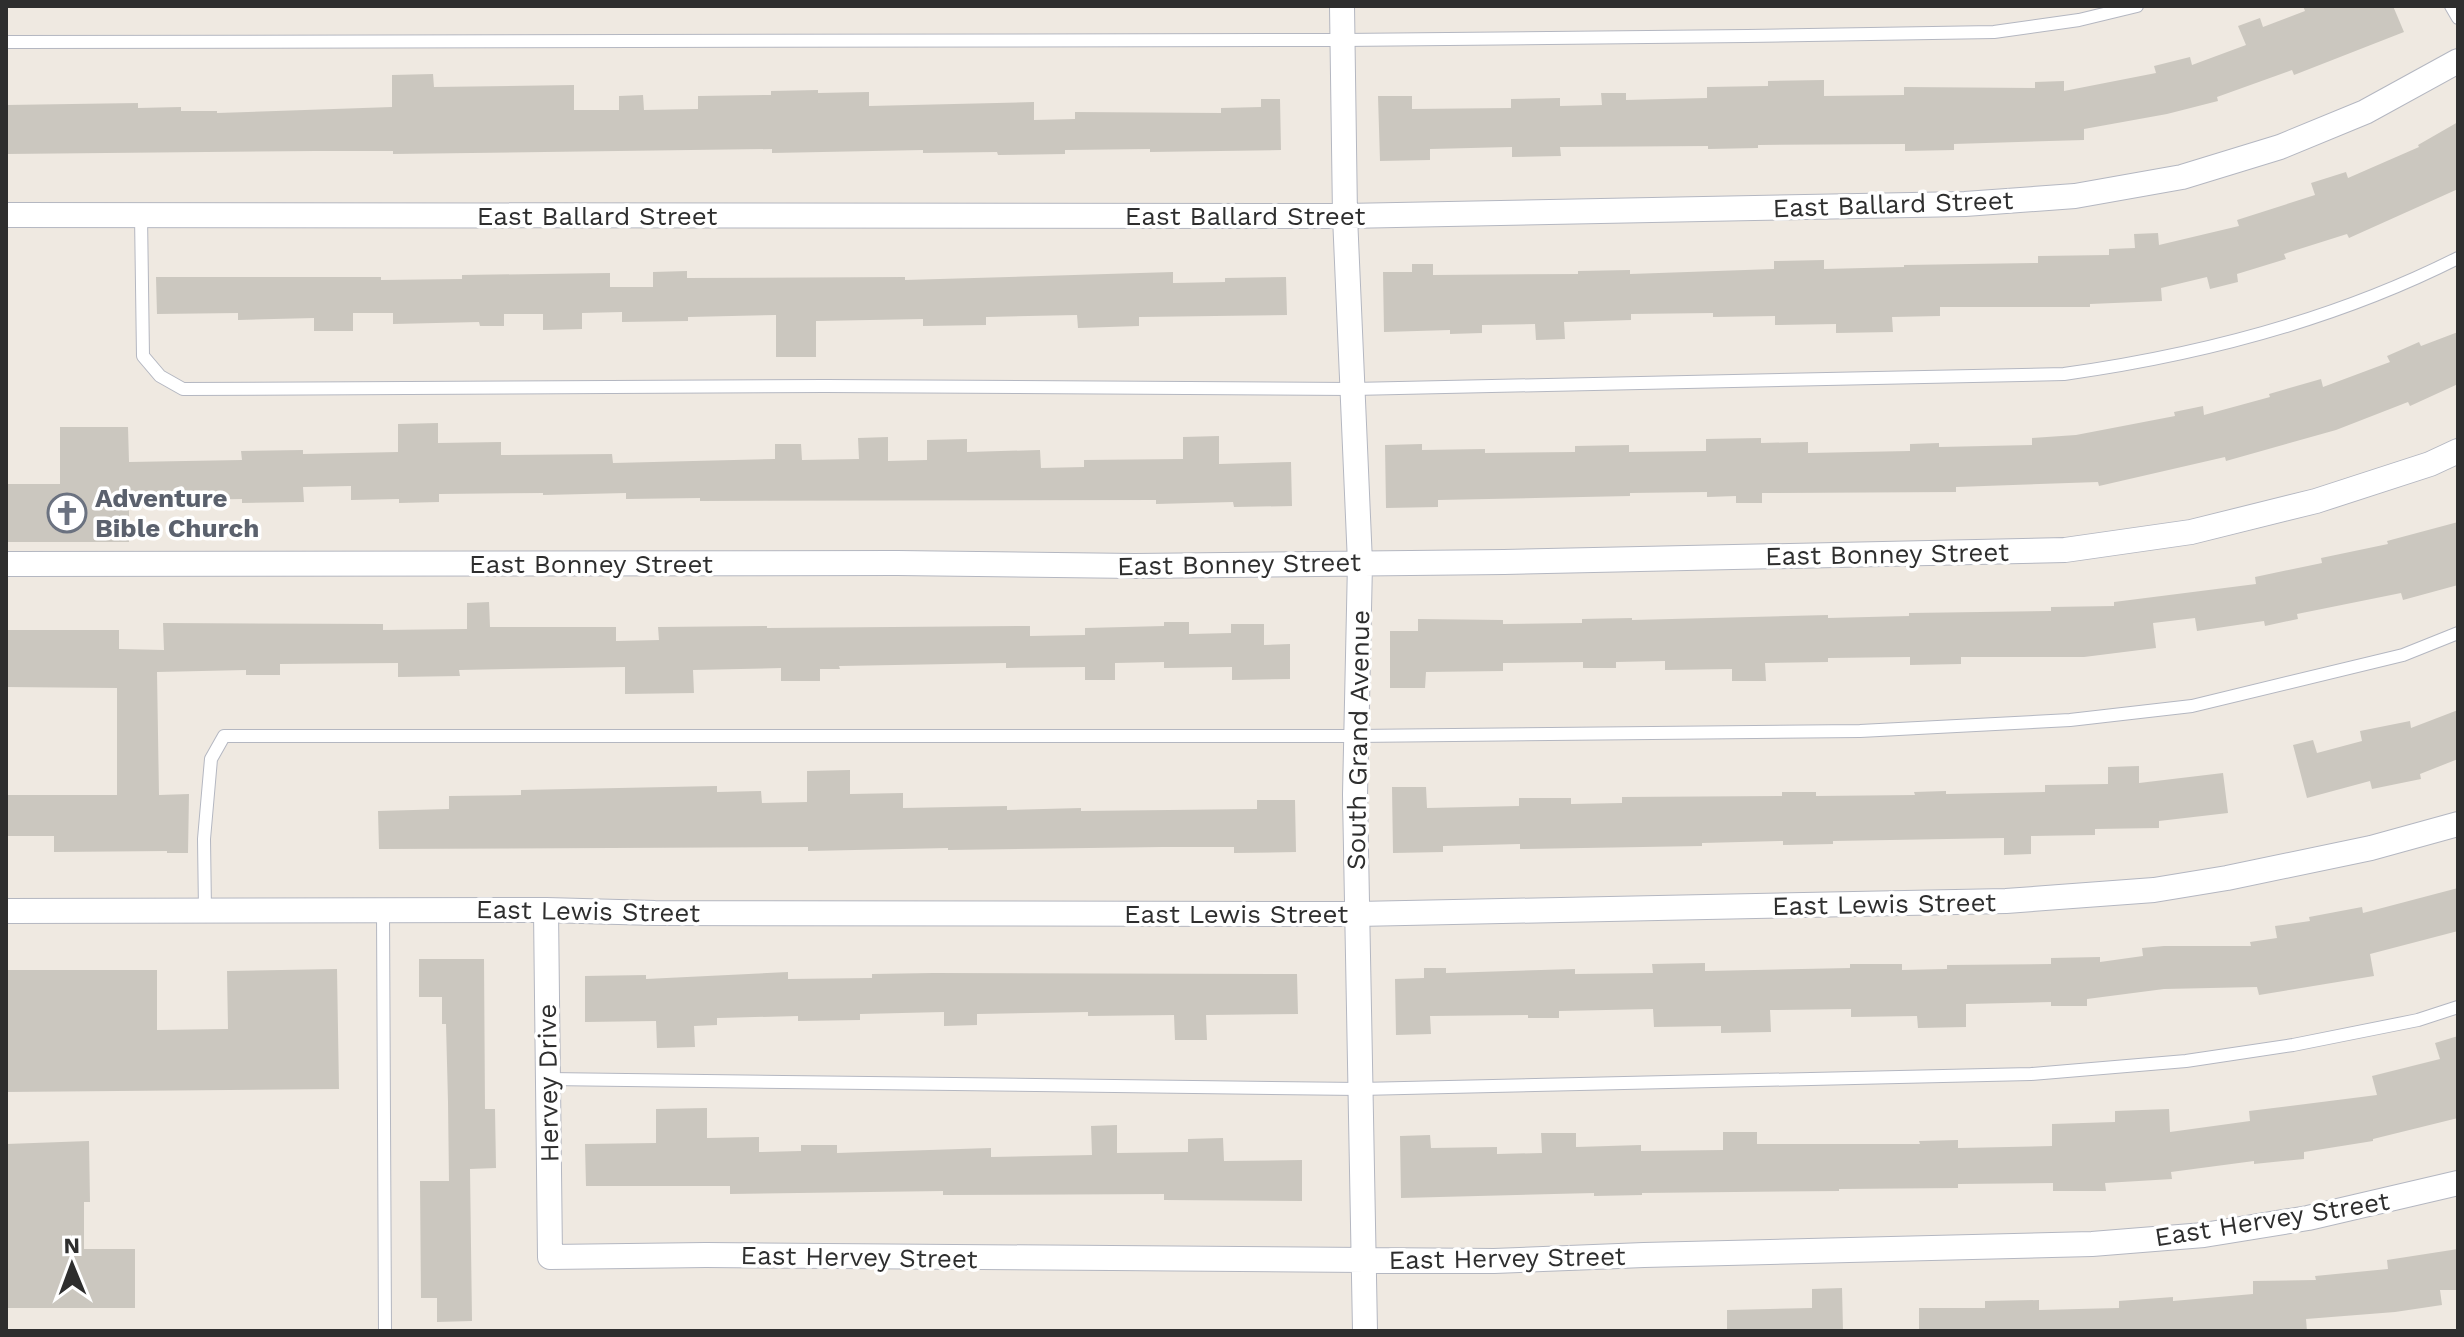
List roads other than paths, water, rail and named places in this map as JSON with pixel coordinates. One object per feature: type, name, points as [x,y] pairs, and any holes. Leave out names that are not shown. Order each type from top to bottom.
[{"type":"street","name":"South Grand Avenue","points":[[1342,6],[1345,216],[1360,563],[1356,736],[1357,914],[1365,1331]]},
{"type":"street","name":"East Ballard Street","points":[[6,215],[1345,216],[1965,204],[2075,196],[2182,177],[2280,147],[2365,112],[2458,61]]},
{"type":"street","name":"East Bonney Street","points":[[6,564],[897,563],[1135,566],[2065,550],[2191,532],[2302,505],[2430,464],[2458,451]]},
{"type":"street","name":"East Lewis Street","points":[[6,911],[1357,914],[1930,904],[2154,890],[2371,848],[2458,824]]},
{"type":"street","name":"Hervey Drive","points":[[546,910],[550,1257]]},
{"type":"street","name":"East Hervey Street","points":[[550,1257],[706,1255],[1494,1261],[2092,1244],[2204,1235],[2278,1223],[2458,1183]]},
{"type":"lane","points":[[6,42],[1342,40],[1994,32],[2079,20],[2137,6]]},
{"type":"lane","points":[[2451,6],[2458,18]]},
{"type":"lane","points":[[141,215],[143,356],[160,376],[183,389],[825,386],[1353,389],[2064,374],[2130,365],[2201,350],[2288,325],[2331,312],[2458,258]]},
{"type":"lane","points":[[205,911],[204,839],[211,759],[224,736],[1356,736],[1860,731],[2070,720],[2192,706],[2403,655],[2458,633]]},
{"type":"lane","points":[[383,910],[385,1331]]},
{"type":"lane","points":[[548,1079],[1360,1089],[2031,1074],[2186,1061],[2293,1045],[2418,1020],[2458,1007]]},
{"type":"place","name":"Adventure Bible Church","points":[[67,513]]}]
